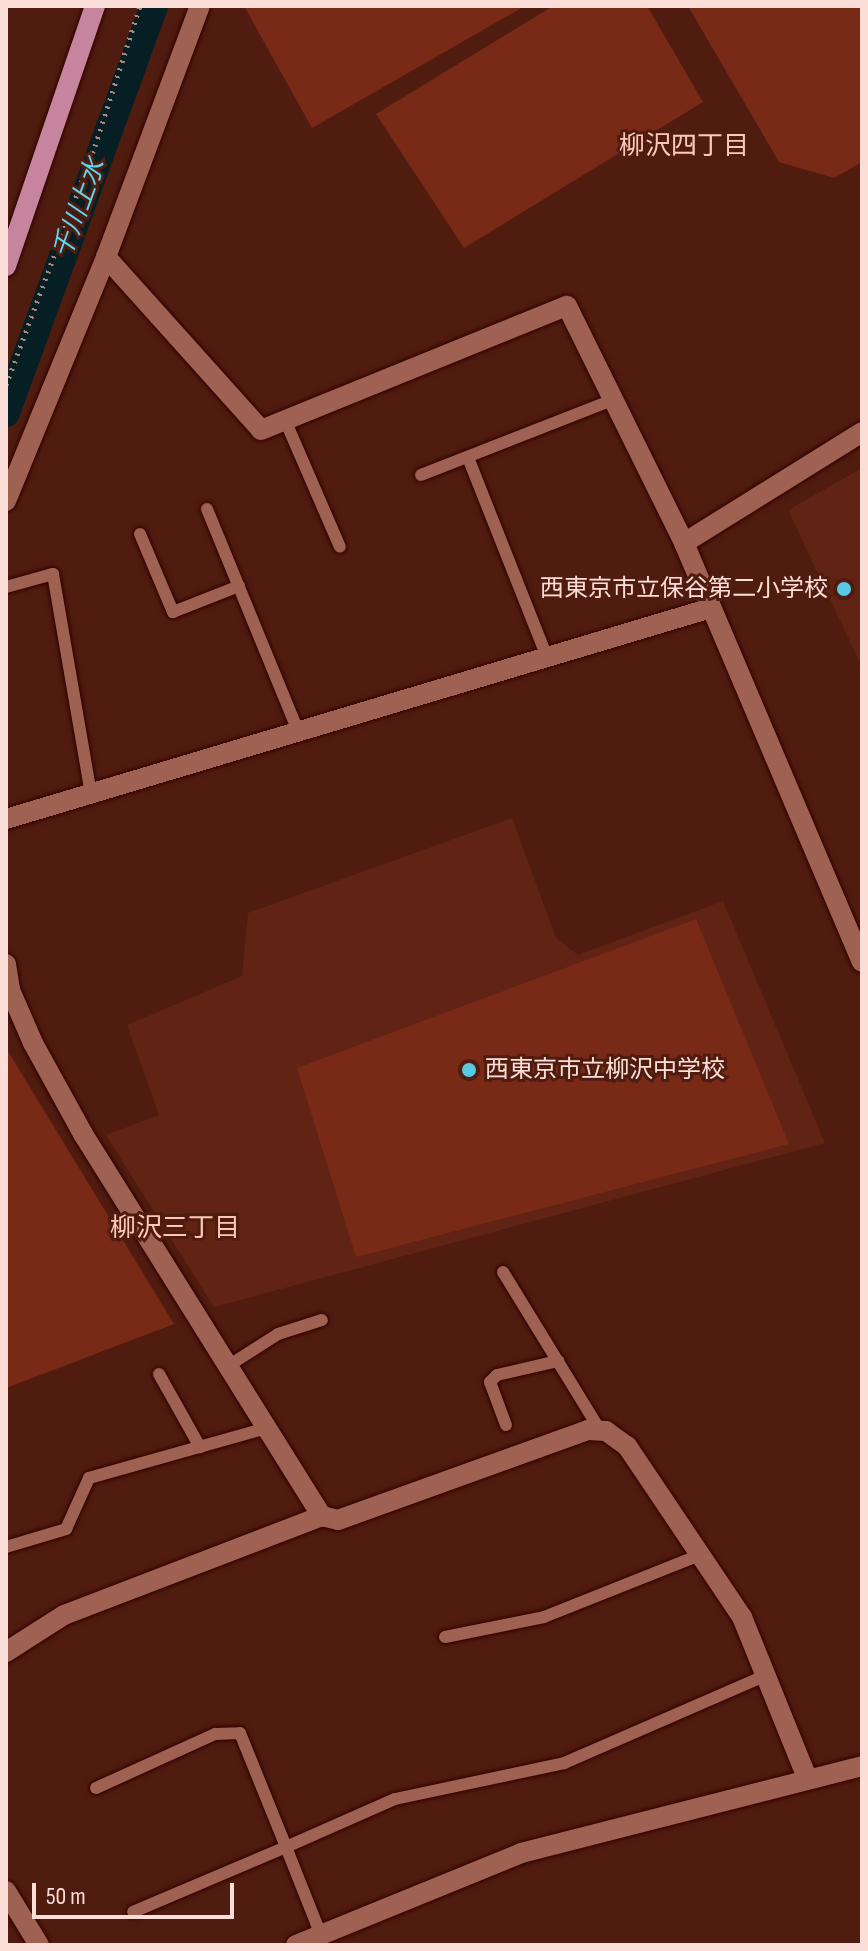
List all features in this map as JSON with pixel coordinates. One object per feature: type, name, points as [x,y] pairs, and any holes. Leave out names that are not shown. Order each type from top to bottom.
[{"type":"main road","points":[[6,266],[95,6]]},
{"type":"street","points":[[6,501],[106,257],[200,6]]},
{"type":"street","points":[[106,257],[261,430],[567,306],[684,543],[862,962]]},
{"type":"street","points":[[684,543],[862,432]]},
{"type":"street","points":[[6,819],[711,608]]},
{"type":"street","points":[[6,964],[10,990],[54,1082],[322,1516]]},
{"type":"street","points":[[6,1652],[64,1615],[322,1516],[338,1520],[600,1430],[627,1446],[742,1617],[769,1674],[807,1778]]},
{"type":"street","points":[[296,1945],[323,1940],[521,1853],[862,1766]]},
{"type":"street","points":[[6,1891],[39,1945]]},
{"type":"lane","points":[[421,475],[469,460],[612,400]]},
{"type":"lane","points":[[285,420],[340,547]]},
{"type":"lane","points":[[469,460],[547,657]]},
{"type":"lane","points":[[207,509],[298,731]]},
{"type":"lane","points":[[140,534],[173,612],[239,586]]},
{"type":"lane","points":[[6,587],[53,574],[91,794]]},
{"type":"lane","points":[[503,1272],[600,1430]]},
{"type":"lane","points":[[228,1366],[278,1334],[322,1320]]},
{"type":"lane","points":[[506,1425],[490,1382],[497,1375],[558,1361]]},
{"type":"lane","points":[[159,1374],[200,1447]]},
{"type":"lane","points":[[6,1547],[66,1529],[89,1478],[267,1428]]},
{"type":"lane","points":[[445,1637],[544,1617],[700,1555]]},
{"type":"lane","points":[[133,1912],[395,1799],[564,1763],[769,1674]]},
{"type":"lane","points":[[96,1788],[215,1734],[240,1733],[323,1940]]},
{"type":"path","points":[[6,385],[95,146],[140,6]]},
{"type":"shaded area","points":[[244,6],[525,6],[312,128]]},
{"type":"shaded area","points":[[553,6],[647,6],[703,102],[464,248],[376,114]]},
{"type":"shaded area","points":[[688,6],[862,6],[862,162],[834,178],[779,162]]},
{"type":"shaded area","name":"西東京市立保谷第二小学校","points":[[862,468],[862,667],[788,510]]},
{"type":"shaded area","name":"西東京市立柳沢中学校","points":[[512,818],[556,938],[578,955],[723,901],[825,1143],[214,1307],[106,1135],[159,1115],[127,1025],[242,976],[248,913]]},
{"type":"shaded area","points":[[696,919],[789,1144],[356,1257],[297,1068]]},
{"type":"shaded area","points":[[6,1048],[174,1324],[6,1388]]},
{"type":"waterway","name":"千川上水","points":[[6,413],[154,6]]},
{"type":"place","name":"西東京市立保谷第二小学校","points":[[844,589]]},
{"type":"place","name":"西東京市立柳沢中学校","points":[[469,1070]]},
{"type":"district","name":"柳沢四丁目","points":[[684,147]]},
{"type":"district","name":"柳沢三丁目","points":[[175,1229]]}]
